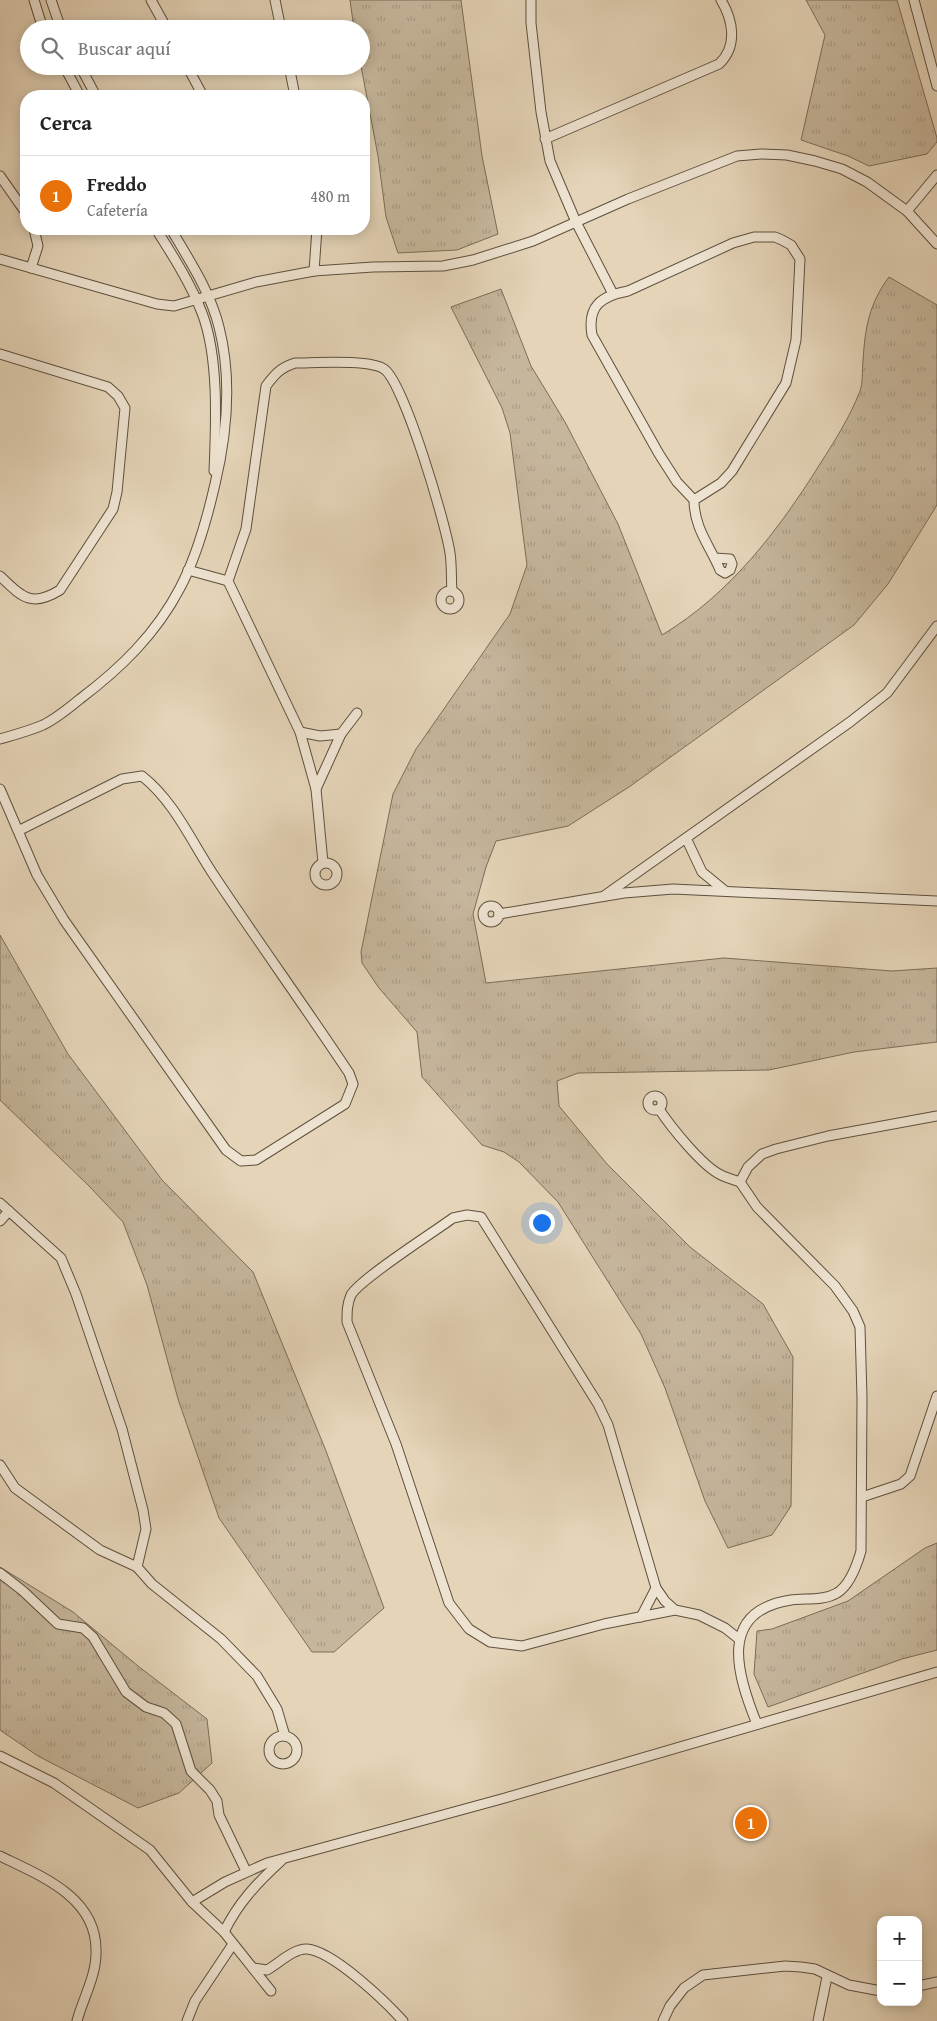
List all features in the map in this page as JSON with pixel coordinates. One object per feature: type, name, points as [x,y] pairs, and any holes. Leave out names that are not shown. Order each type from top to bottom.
[{"type":"street","points":[[34,0],[41,20]]},
{"type":"street","points":[[51,0],[58,20]]},
{"type":"street","points":[[151,0],[162,20]]},
{"type":"street","points":[[274,0],[279,20]]},
{"type":"street","points":[[531,0],[531,23],[545,139],[550,161],[576,222],[613,294]]},
{"type":"street","points":[[545,139],[719,64],[730,50],[732,37],[729,18],[721,0]]},
{"type":"street","points":[[914,0],[937,86]]},
{"type":"street","points":[[69,75],[77,90]]},
{"type":"street","points":[[85,75],[93,90]]},
{"type":"street","points":[[192,75],[200,90]]},
{"type":"street","points":[[291,75],[294,90]]},
{"type":"street","points":[[0,258],[157,304],[174,306],[256,282],[314,271],[374,267],[443,266],[533,242],[576,222],[729,159],[762,154],[787,155],[842,169],[867,182],[907,211],[937,244]]},
{"type":"street","points":[[0,176],[20,204]]},
{"type":"street","points":[[907,211],[937,176]]},
{"type":"street","points":[[31,268],[38,246],[35,235]]},
{"type":"street","points":[[159,235],[196,299],[208,333],[215,402],[214,488]]},
{"type":"street","points":[[0,739],[45,724],[111,676],[145,642],[180,588],[188,570],[214,488],[224,446],[227,413],[219,328],[208,295],[174,235]]},
{"type":"street","points":[[314,271],[317,235]]},
{"type":"street","points":[[694,500],[721,483],[732,471],[786,383],[796,340],[800,259],[792,245],[774,237],[754,237],[733,243],[628,292],[613,294],[598,304],[591,314],[592,335],[659,454],[677,482],[694,500],[694,513],[698,528],[715,558]]},
{"type":"street","points":[[0,354],[108,387],[118,396],[125,408],[117,492],[113,509],[60,590],[47,598],[34,600],[21,596],[0,576]]},
{"type":"street","points":[[323,863],[316,789],[300,732],[228,581],[246,529],[266,386],[283,367],[294,363],[373,364],[386,370],[400,392],[443,521],[450,554],[452,591]]},
{"type":"street","points":[[188,570],[228,581]]},
{"type":"street","points":[[603,897],[850,722],[887,693],[937,626]]},
{"type":"street","points":[[316,789],[341,734],[357,712]]},
{"type":"street","points":[[300,732],[320,736],[341,734]]},
{"type":"street","points":[[0,789],[18,831],[37,875],[64,920],[226,1150],[241,1161],[256,1160],[345,1104],[353,1084],[349,1073],[198,851],[174,810],[156,787],[142,776],[122,779],[18,831]]},
{"type":"street","points":[[686,838],[702,872],[724,890]]},
{"type":"street","points":[[499,914],[603,897],[673,889],[937,901]]},
{"type":"street","points":[[659,1109],[672,1128],[713,1170],[719,1175],[740,1182],[757,1207],[835,1286],[853,1311],[860,1327],[861,1551],[852,1576],[837,1593],[770,1605],[750,1619],[740,1639],[738,1670],[744,1692],[757,1724]]},
{"type":"street","points":[[740,1182],[748,1167],[762,1154],[776,1149],[828,1136],[937,1116]]},
{"type":"street","points":[[0,1203],[61,1258],[76,1294],[122,1429],[143,1510],[146,1529],[137,1567]]},
{"type":"street","points":[[0,1221],[9,1211]]},
{"type":"street","points":[[675,1610],[665,1601],[656,1588],[608,1425],[562,1344],[481,1217],[467,1214],[453,1218],[352,1293],[347,1307],[348,1322],[396,1444],[449,1603],[470,1629],[490,1642],[522,1646],[604,1624],[675,1610],[698,1615],[725,1628],[740,1639]]},
{"type":"street","points":[[862,1497],[901,1484],[910,1476],[937,1396]]},
{"type":"street","points":[[0,1465],[16,1488],[100,1550],[137,1567],[152,1584],[221,1639],[257,1676],[277,1709],[285,1736]]},
{"type":"street","points":[[0,1573],[23,1590],[58,1624],[83,1628],[94,1637],[126,1692],[146,1707],[164,1713],[176,1724],[190,1771],[210,1790],[217,1801],[219,1815],[246,1871]]},
{"type":"street","points":[[640,1617],[656,1588]]},
{"type":"street","points":[[192,1902],[246,1871],[937,1672]]},
{"type":"street","points":[[0,1756],[54,1783],[150,1850],[192,1902],[224,1932],[271,1990]]},
{"type":"street","points":[[0,1856],[50,1881],[76,1900],[92,1924],[96,1951],[90,1984],[76,2021]]},
{"type":"street","points":[[224,1932],[248,1893],[283,1860]]},
{"type":"street","points":[[187,2021],[195,2001],[233,1944]]},
{"type":"street","points":[[253,1968],[266,1970],[294,1952],[306,1949],[322,1954],[387,2004],[403,2021]]},
{"type":"street","points":[[663,2021],[670,2006],[684,1988],[703,1975],[785,1966],[816,1969],[827,1977],[861,1988],[877,1990]]},
{"type":"street","points":[[818,2021],[827,1977]]},
{"type":"street","points":[[922,1985],[937,1982]]},
{"type":"green space","points":[[350,0],[461,0],[482,156],[498,234],[457,250],[398,253],[386,217],[370,114],[370,90],[366,90],[363,75],[370,75],[370,20],[353,20]]},
{"type":"green space","points":[[806,0],[897,0],[937,138],[937,142],[927,154],[869,166],[848,156],[801,140],[825,35]]},
{"type":"green space","points":[[889,277],[937,305],[937,505],[888,584],[854,625],[629,787],[568,826],[496,841],[486,867],[473,914],[486,983],[724,958],[892,971],[937,968],[937,1042],[854,1052],[769,1070],[578,1073],[557,1081],[559,1106],[607,1164],[690,1247],[763,1304],[793,1357],[791,1506],[772,1535],[728,1548],[705,1501],[665,1388],[641,1334],[558,1202],[519,1162],[504,1152],[482,1145],[422,1077],[417,1032],[379,988],[362,963],[361,952],[393,794],[416,749],[510,614],[527,565],[510,433],[502,408],[451,307],[501,289],[531,366],[565,422],[618,524],[662,635],[687,619],[731,581],[769,537],[825,456],[847,420],[860,391],[869,317],[882,287]]},
{"type":"green space","points":[[0,935],[68,1054],[162,1180],[253,1272],[326,1451],[384,1608],[334,1652],[312,1652],[219,1518],[178,1399],[147,1285],[123,1222],[89,1186],[0,1100]]},
{"type":"green space","points":[[937,1543],[937,1650],[902,1659],[768,1707],[754,1674],[757,1631],[772,1629],[848,1601],[925,1548]]},
{"type":"green space","points":[[0,1567],[73,1612],[138,1666],[207,1719],[212,1763],[179,1793],[138,1808],[38,1756],[0,1730]]},
{"type":"place","name":"Freddo","points":[[751,1823]]}]
